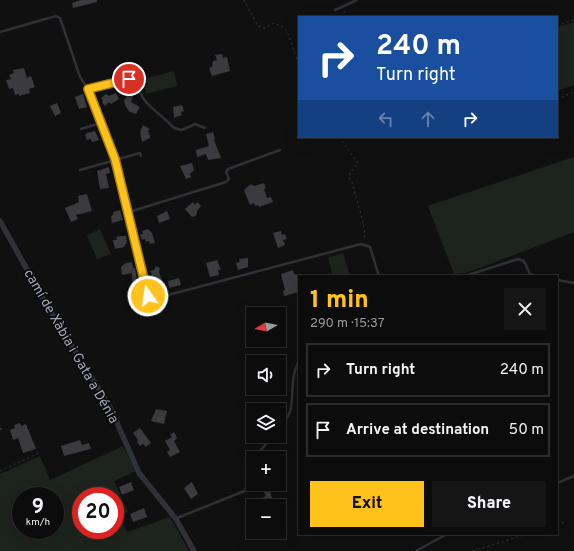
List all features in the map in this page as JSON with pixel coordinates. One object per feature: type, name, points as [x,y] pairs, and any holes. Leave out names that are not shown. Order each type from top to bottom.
[{"type":"street","name":"camí de Xàbia i Gata a Dénia","points":[[0,221],[49,309],[109,405],[139,473],[176,518],[194,551]]},
{"type":"lane","points":[[335,10],[357,0]]},
{"type":"lane","points":[[0,32],[56,16],[60,18],[80,77],[88,89],[115,159],[148,296],[153,299],[361,244],[370,247],[379,275]]},
{"type":"lane","points":[[88,89],[134,79],[140,94],[146,102],[168,120],[174,128],[179,130],[195,124],[205,128]]},
{"type":"lane","points":[[81,129],[101,123]]},
{"type":"lane","points":[[129,212],[226,182],[229,179],[226,172],[228,169],[280,150]]},
{"type":"lane","points":[[80,170],[140,153],[140,156]]},
{"type":"lane","points":[[468,275],[518,259],[524,261],[530,274],[534,275]]},
{"type":"lane","points":[[558,280],[574,283]]},
{"type":"lane","points":[[286,419],[291,412],[294,376],[298,363]]},
{"type":"lane","points":[[261,451],[267,443]]},
{"type":"lane","points":[[558,483],[574,476]]},
{"type":"lane","points":[[176,518],[246,490]]},
{"type":"lane","points":[[416,551],[446,535]]},
{"type":"path","points":[[244,0],[258,26],[264,28],[274,23],[283,27],[287,31],[298,61]]},
{"type":"path","points":[[342,7],[346,16]]},
{"type":"path","points":[[558,26],[574,20]]},
{"type":"path","points":[[558,99],[574,92]]},
{"type":"path","points":[[340,138],[358,163],[350,173],[349,178],[352,182],[366,236],[361,244]]},
{"type":"path","points":[[0,471],[39,453]]},
{"type":"path","points":[[558,524],[566,522]]},
{"type":"path","points":[[473,551],[524,535]]},
{"type":"shaded area","points":[[574,22],[574,85],[558,91],[558,27]]},
{"type":"shaded area","points":[[174,71],[177,86],[146,94],[143,79]]},
{"type":"shaded area","points":[[574,157],[574,232],[488,265],[465,273],[454,274],[428,206]]},
{"type":"shaded area","points":[[100,229],[111,254],[97,259],[87,235]]},
{"type":"shaded area","points":[[343,253],[350,275],[333,275],[328,258]]},
{"type":"shaded area","points":[[123,446],[136,471],[114,481],[117,487],[72,487],[72,539],[124,539],[124,525],[127,532],[170,517],[189,551],[0,551],[0,474],[40,456],[50,480]]},
{"type":"shaded area","points":[[124,503],[128,512],[124,514]]},
{"type":"building","points":[[81,0],[97,0],[97,2],[73,8],[72,3]]},
{"type":"building","points":[[222,54],[223,58],[227,57],[230,71],[212,76],[209,68],[212,67],[213,61],[217,60],[215,55]]},
{"type":"building","points":[[24,68],[27,78],[31,76],[35,87],[29,89],[30,93],[19,96],[19,94],[15,95],[13,88],[9,89],[6,80],[11,79],[9,75],[14,73],[13,70]]},
{"type":"building","points":[[129,92],[134,94],[131,102],[140,107],[136,114],[130,112],[124,101]]},
{"type":"building","points":[[116,93],[119,99],[111,104],[109,102],[105,106],[101,98],[106,94],[109,96]]},
{"type":"building","points":[[83,94],[87,107],[79,109],[75,97]]},
{"type":"building","points":[[57,103],[61,113],[55,116],[50,106]]},
{"type":"building","points":[[182,105],[184,111],[181,112],[182,115],[174,118],[173,107]]},
{"type":"building","points":[[143,125],[150,129],[148,131],[150,138],[142,142],[140,132]]},
{"type":"building","points":[[95,131],[99,140],[92,142],[91,139],[87,140],[85,135]]},
{"type":"building","points":[[213,132],[214,140],[221,158],[208,160],[206,154],[197,157],[196,150],[209,146],[206,134]]},
{"type":"building","points":[[192,163],[194,170],[190,174],[191,177],[186,179],[180,166]]},
{"type":"building","points":[[109,167],[110,173],[106,174],[109,188],[100,189],[97,171]]},
{"type":"building","points":[[264,183],[267,198],[271,197],[273,202],[259,207],[258,205],[255,206],[254,203],[250,205],[244,190],[251,184],[254,186]]},
{"type":"building","points":[[87,194],[92,211],[76,215],[78,219],[71,222],[65,208],[79,202],[78,196]]},
{"type":"building","points":[[193,202],[195,205],[197,202],[201,206],[197,211],[196,216],[192,217],[185,209]]},
{"type":"building","points":[[120,210],[123,220],[112,223],[111,216],[113,215],[113,212]]},
{"type":"building","points":[[167,211],[170,219],[159,223],[157,216]]},
{"type":"building","points":[[148,229],[152,233],[155,243],[150,244],[149,241],[146,242],[145,239],[142,240],[140,234],[143,234],[142,231]]},
{"type":"building","points":[[281,231],[282,235],[285,234],[287,239],[283,240],[285,245],[278,248],[273,233]]},
{"type":"building","points":[[126,236],[127,242],[124,247],[115,249],[113,240],[117,240],[116,237]]},
{"type":"building","points":[[248,258],[248,267],[238,270],[236,263],[240,262],[239,259]]},
{"type":"building","points":[[217,260],[221,270],[218,270],[219,275],[210,277],[206,263]]},
{"type":"building","points":[[132,262],[133,268],[135,268],[140,298],[128,300],[127,291],[130,291],[129,286],[132,285],[132,273],[122,275],[121,267],[126,263]]},
{"type":"building","points":[[156,266],[160,268],[159,272],[164,285],[157,289],[151,280],[149,281],[147,276],[152,275],[150,271],[154,270]]},
{"type":"building","points":[[293,270],[294,274],[299,275],[298,292],[284,296],[283,291],[285,290],[281,274]]},
{"type":"building","points":[[179,278],[181,285],[169,288],[168,281]]},
{"type":"building","points":[[156,409],[167,411],[164,424],[151,421]]},
{"type":"building","points":[[20,423],[21,426],[26,424],[36,449],[23,453],[18,438],[13,440],[10,430],[15,428],[14,425]]},
{"type":"building","points":[[140,428],[151,443],[146,447],[143,444],[140,446],[133,433]]},
{"type":"building","points":[[174,432],[177,438],[174,441],[180,452],[170,457],[167,452],[170,450],[165,441],[172,437],[170,435]]},
{"type":"building","points":[[80,440],[82,445],[89,443],[91,449],[64,456],[61,446]]},
{"type":"building","points":[[131,482],[134,490],[124,494],[124,487],[119,487]]},
{"type":"building","points":[[192,482],[198,494],[191,499],[184,488]]},
{"type":"building","points":[[270,491],[273,499],[262,499],[266,496],[264,492]]},
{"type":"building","points":[[144,508],[147,517],[133,522],[130,514]]},
{"type":"route","points":[[129,79],[88,89],[115,159],[148,296]]}]
